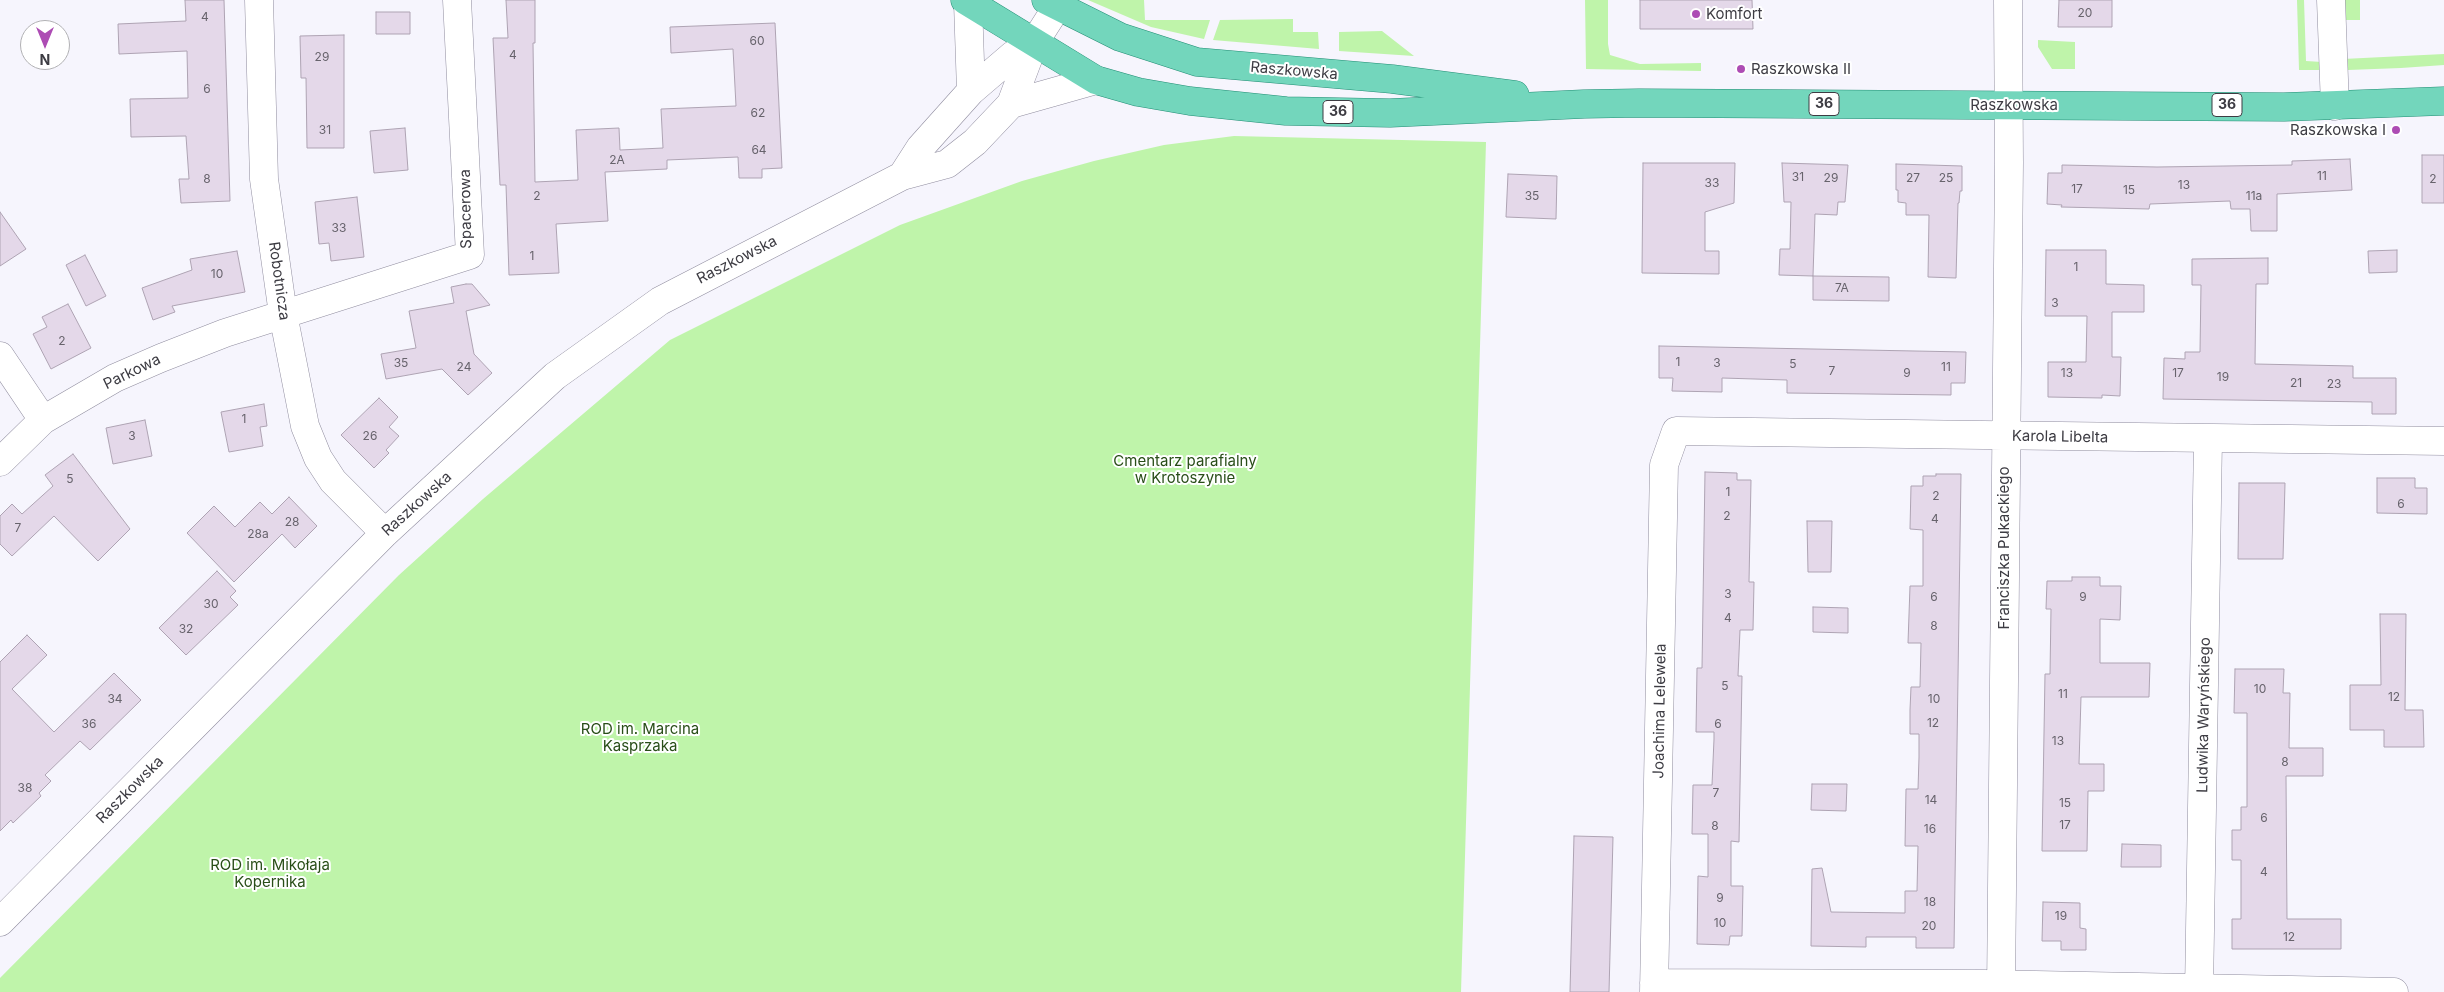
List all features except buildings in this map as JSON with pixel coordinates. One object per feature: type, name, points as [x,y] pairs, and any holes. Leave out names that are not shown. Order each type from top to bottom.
[{"type":"main road","name":"36","points":[[967,2],[1034,43]]},
{"type":"main road","name":"Raszkowska","points":[[1052,3],[1120,37],[1197,62],[1392,78],[1584,104]]},
{"type":"main road","name":"Raszkowska","points":[[1034,43],[1096,80],[1138,92],[1190,101],[1286,111],[1390,113],[1584,104],[2335,106],[2444,102]]},
{"type":"street","name":"Robotnicza","points":[[259,0],[264,179],[283,314],[305,426],[318,458],[333,481],[385,533]]},
{"type":"street","name":"Spacerowa","points":[[283,314],[470,255],[457,0]]},
{"type":"street","name":"Franciszka Pukackiego","points":[[2001,988],[2009,105],[2008,0]]},
{"type":"street","points":[[2331,0],[2335,106]]},
{"type":"street","points":[[967,2],[971,91]]},
{"type":"street","name":"Raszkowska","points":[[0,922],[385,533],[555,376],[660,301],[902,176],[947,164],[976,142],[1011,104],[1034,43],[1052,3]]},
{"type":"street","name":"Raszkowska","points":[[902,176],[920,148],[971,91],[1013,55],[1034,43]]},
{"type":"street","points":[[1011,104],[1096,80]]},
{"type":"street","name":"Parkowa","points":[[0,462],[43,420],[115,378],[225,333],[283,314]]},
{"type":"street","points":[[0,356],[43,420]]},
{"type":"street","name":"Karola Libelta","points":[[1676,431],[2444,441]]},
{"type":"street","name":"Joachima Lelewela","points":[[1654,988],[1664,465],[1676,431]]},
{"type":"street","name":"Ludwika Waryńskiego","points":[[2199,990],[2208,439]]},
{"type":"street","points":[[1654,988],[2001,988],[2394,992]]},
{"type":"green space","points":[[1088,0],[1144,0],[1145,20],[1210,20],[1204,39],[1151,27]]},
{"type":"green space","points":[[1585,0],[1608,0],[1608,44],[1610,55],[1640,64],[1701,63],[1701,71],[1586,69]]},
{"type":"green space","points":[[2297,0],[2304,0],[2306,61],[2322,62],[2320,70],[2299,70]]},
{"type":"green space","points":[[2339,0],[2360,0],[2360,20],[2345,20]]},
{"type":"green space","points":[[1293,19],[1293,32],[1318,32],[1319,49],[1213,40],[1220,20]]},
{"type":"green space","points":[[1382,31],[1414,56],[1339,51],[1339,32]]},
{"type":"green space","points":[[2038,40],[2075,42],[2075,69],[2052,69],[2038,47]]},
{"type":"green space","points":[[2444,54],[2444,65],[2401,68],[2348,70],[2343,59]]},
{"type":"green space","points":[[1234,136],[1486,142],[1461,992],[0,992],[0,978],[399,575],[483,499],[670,340],[900,225],[1022,181],[1094,161],[1164,145]]},
{"type":"place","name":"Komfort","points":[[1696,14]]},
{"type":"place","name":"Raszkowska II","points":[[1741,69]]},
{"type":"place","name":"Raszkowska I","points":[[2396,130]]},
{"type":"park label","name":"Cmentarz parafialny w Krotoszynie","points":[[1185,470]]},
{"type":"park label","name":"ROD im. Marcina Kasprzaka","points":[[640,738]]},
{"type":"park label","name":"ROD im. Mikołaja Kopernika","points":[[270,874]]}]
